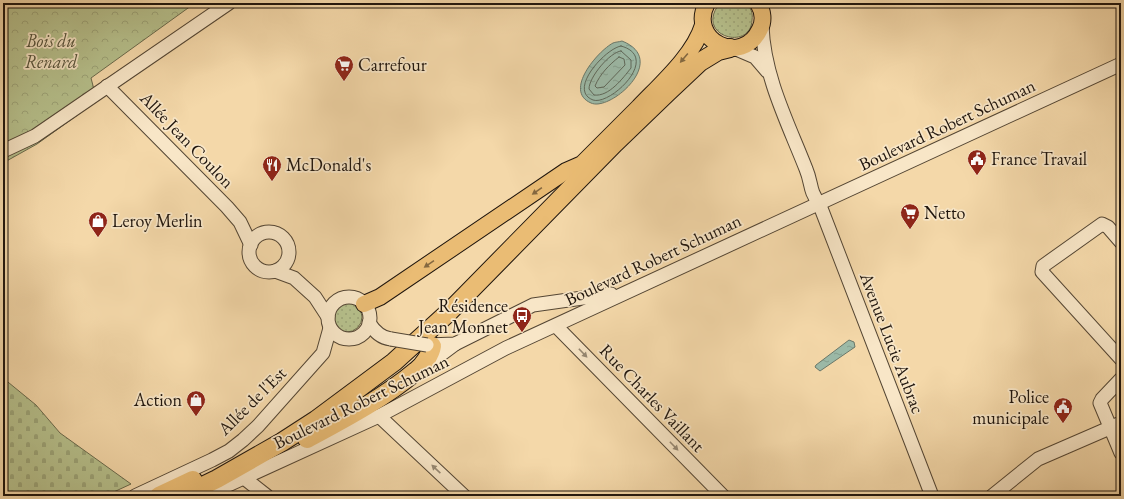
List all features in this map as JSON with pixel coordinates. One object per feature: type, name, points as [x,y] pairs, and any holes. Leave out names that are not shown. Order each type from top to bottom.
[{"type":"highway","points":[[246,470],[394,362],[450,311],[614,143],[700,62],[718,51],[732,48]]},
{"type":"highway","points":[[159,496],[212,471],[277,434],[310,413],[384,359],[439,310],[582,164]]},
{"type":"highway","points":[[182,496],[246,470],[334,424],[418,370],[431,353],[430,345]]},
{"type":"main road","points":[[364,304],[380,297],[566,171],[582,164],[661,85],[692,48],[700,35],[706,3]]},
{"type":"main road","points":[[703,25],[707,34],[713,41],[732,48],[743,47],[758,35],[762,11]]},
{"type":"street","points":[[3,151],[35,136],[229,3]]},
{"type":"street","name":"Avenue Lucie Aubrac","points":[[762,11],[768,71],[808,173],[817,182],[822,192],[819,203],[932,496]]},
{"type":"street","name":"Avenue Lucie Aubrac","points":[[732,48],[755,57],[768,71]]},
{"type":"street","name":"Boulevard Robert Schuman","points":[[204,496],[220,492],[246,470],[379,416],[506,348],[1121,64]]},
{"type":"street","name":"Allée Jean Coulon","points":[[107,86],[240,222],[262,233]]},
{"type":"street","name":"Allée Jean Coulon","points":[[240,222],[250,245]]},
{"type":"street","points":[[1121,242],[1108,227],[1102,224],[1043,266],[1042,272],[1121,359]]},
{"type":"street","points":[[288,260],[283,266],[275,271],[266,272],[256,266],[250,257],[250,245],[257,236],[262,233],[277,233],[285,239],[289,248],[288,260],[294,278]]},
{"type":"street","points":[[275,271],[294,278],[315,297],[337,336],[380,340],[388,339],[430,345],[456,344]]},
{"type":"street","points":[[418,370],[427,366],[456,344],[533,305],[625,292]]},
{"type":"street","points":[[315,297],[336,302]]},
{"type":"street","points":[[329,322],[330,308],[336,302],[344,298],[351,298],[364,304],[369,315],[369,323],[364,332],[351,338]]},
{"type":"street","name":"Rue Charles Vaillant","points":[[551,302],[562,309],[562,323],[723,496]]},
{"type":"street","name":"Allée de l'Est","points":[[135,496],[229,451],[258,426],[323,353],[328,341],[329,322]]},
{"type":"street","points":[[369,323],[375,332],[388,339]]},
{"type":"street","name":"Allée de l'Est","points":[[323,353],[331,351],[351,338]]},
{"type":"street","points":[[1121,379],[1100,403],[1116,425],[1121,453]]},
{"type":"street","points":[[379,416],[464,496]]},
{"type":"street","points":[[992,496],[1038,459],[1116,425]]},
{"type":"street","points":[[246,470],[267,496]]},
{"type":"green space","name":"Bois du Renard","points":[[3,3],[195,3],[91,78],[97,101],[37,144],[3,163]]},
{"type":"green space","points":[[720,3],[746,3],[752,13],[752,20],[749,30],[743,35],[734,37],[726,36],[718,31],[713,24],[714,15]]},
{"type":"green space","points":[[347,302],[358,306],[362,317],[358,328],[347,332],[336,328],[332,317],[336,306]]},
{"type":"green space","points":[[3,378],[36,405],[60,433],[131,484],[105,496],[3,496]]},
{"type":"water","points":[[622,41],[635,49],[640,60],[638,71],[632,82],[611,100],[600,104],[591,103],[583,97],[581,90],[582,81],[586,72],[592,62],[607,47],[613,43]]},
{"type":"water","points":[[849,340],[854,342],[855,347],[820,371],[815,367],[816,365]]},
{"type":"place","name":"Carrefour","points":[[344,82]]},
{"type":"place","name":"France Travail","points":[[977,176]]},
{"type":"place","name":"McDonald's","points":[[272,182]]},
{"type":"place","name":"Netto","points":[[910,230]]},
{"type":"place","name":"Leroy Merlin","points":[[98,238]]},
{"type":"place","name":"Résidence Jean Monnet","points":[[522,333]]},
{"type":"place","name":"Action","points":[[196,417]]},
{"type":"place","name":"Police municipale","points":[[1063,424]]}]
